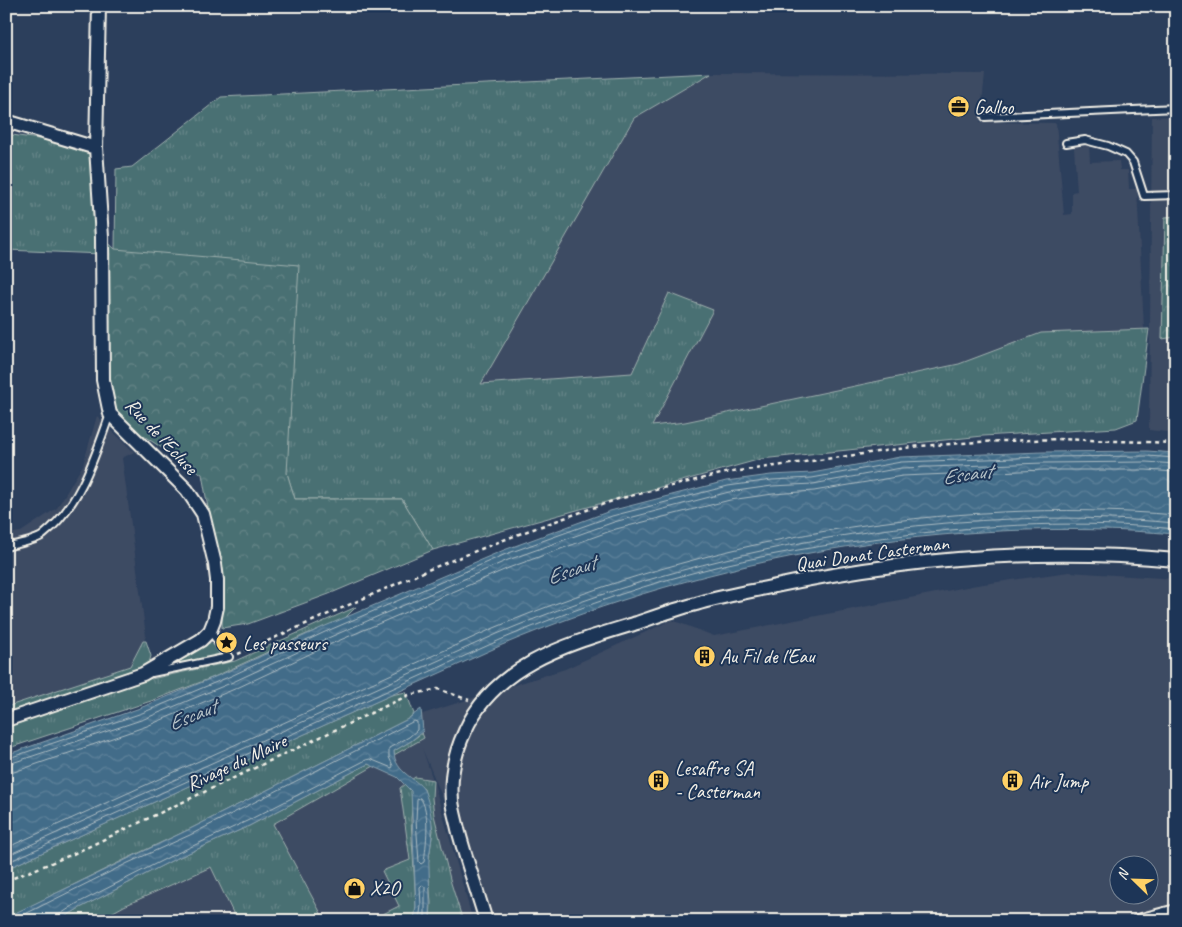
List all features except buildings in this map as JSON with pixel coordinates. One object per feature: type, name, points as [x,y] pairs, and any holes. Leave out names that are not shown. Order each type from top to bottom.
[{"type":"street","name":"Rue de l'Ecluse","points":[[99,6],[96,148],[102,237],[103,380],[110,414],[187,490],[203,514],[217,580],[217,607],[210,631]]},
{"type":"street","points":[[6,120],[96,148]]},
{"type":"street","name":"Quai Donat Casterman","points":[[486,921],[452,802],[454,764],[464,731],[480,704],[505,679],[528,663],[582,640],[698,603],[807,579],[918,562],[1042,556],[1128,556],[1176,560]]},
{"type":"street","points":[[6,720],[143,674],[201,640],[210,631]]},
{"type":"street","points":[[1138,921],[1176,911]]},
{"type":"lane","points":[[985,117],[1176,108]]},
{"type":"lane","points":[[1066,143],[1085,140],[1108,146],[1126,154],[1133,162],[1140,196],[1176,195]]},
{"type":"lane","points":[[6,548],[42,536],[70,506],[94,457],[110,414]]},
{"type":"lane","points":[[143,674],[166,671],[229,657],[210,631]]},
{"type":"path","points":[[229,657],[245,652],[430,569],[519,534],[618,499],[725,473],[920,446],[978,442],[1058,438],[1176,443]]},
{"type":"path","name":"Rivage du Maire","points":[[6,882],[73,854],[409,695],[438,690],[480,704]]},
{"type":"shaded area","name":"Galloo","points":[[711,73],[985,74],[980,122],[1056,123],[1064,215],[1072,214],[1072,192],[1077,191],[1074,147],[1089,146],[1090,162],[1119,161],[1120,170],[1128,170],[1129,189],[1137,189],[1144,329],[1041,333],[959,364],[685,422],[652,426],[712,310],[633,373],[480,384],[634,118]]},
{"type":"shaded area","points":[[1176,116],[1176,433],[1149,430],[1152,117]]},
{"type":"shaded area","points":[[97,416],[134,452],[122,458],[146,636],[130,666],[6,707],[6,534],[21,532],[57,508],[83,465]]},
{"type":"shaded area","points":[[1069,572],[1176,579],[1176,921],[494,921],[422,748],[433,780],[473,921],[42,921],[410,718],[565,669],[672,620],[714,636],[977,585]]},
{"type":"green space","points":[[711,73],[634,118],[481,384],[632,373],[669,293],[713,310],[652,426],[685,422],[959,364],[1041,333],[1149,329],[1137,420],[1116,428],[983,436],[761,459],[433,550],[402,499],[295,499],[285,467],[115,249],[116,169],[132,167],[221,97]]},
{"type":"green space","points":[[6,134],[96,148],[102,254],[6,250]]},
{"type":"green space","points":[[1176,216],[1176,337],[1162,339],[1165,217]]},
{"type":"green space","points":[[102,237],[115,249],[299,265],[287,473],[295,499],[402,499],[433,550],[329,594],[248,624],[222,628],[223,593],[202,474],[110,414]]},
{"type":"green space","points":[[356,607],[344,619],[302,636],[214,677],[154,700],[6,749],[6,707],[130,666],[143,641],[146,641],[151,656],[146,674],[151,679],[235,661]]},
{"type":"green space","points":[[211,643],[218,649],[219,655],[206,660],[170,666],[172,663]]},
{"type":"green space","points":[[406,692],[414,714],[408,719],[188,830],[6,918],[6,869],[391,695]]},
{"type":"green space","points":[[422,733],[424,738],[394,755],[394,751]]},
{"type":"green space","points":[[368,764],[374,766],[273,824],[325,921],[312,921],[311,918],[306,921],[237,921],[211,867],[124,906],[97,921],[58,921],[173,860],[249,826]]},
{"type":"green space","points":[[415,777],[433,780],[432,798],[434,815],[451,883],[463,921],[430,921],[431,903],[428,865],[433,830],[424,789],[411,780]]},
{"type":"green space","points":[[405,784],[413,795],[411,820],[416,906],[414,921],[379,921],[377,917],[399,906],[382,871],[410,860],[400,788]]},
{"type":"water","name":"Escaut","points":[[1147,451],[1176,453],[1176,534],[1090,530],[1004,531],[918,537],[832,549],[748,566],[664,587],[582,614],[502,645],[6,869],[6,755],[140,708],[504,550],[610,511],[726,481],[771,475],[812,473],[900,457],[1043,452]]},
{"type":"water","points":[[421,709],[423,731],[394,751],[395,759],[402,771],[422,787],[428,801],[432,828],[429,863],[430,921],[414,921],[416,906],[411,791],[397,777],[368,764],[249,826],[173,860],[58,921],[6,921],[6,918],[11,915],[188,830],[408,719]]},
{"type":"place","name":"Galloo","points":[[958,107]]},
{"type":"place","name":"Les passeurs","points":[[227,643]]},
{"type":"place","name":"Au Fil de l'Eau","points":[[704,656]]},
{"type":"place","name":"Lesaffre SA - Casterman","points":[[659,780]]},
{"type":"place","name":"Air Jump","points":[[1013,781]]},
{"type":"place","name":"X2O","points":[[354,888]]}]
